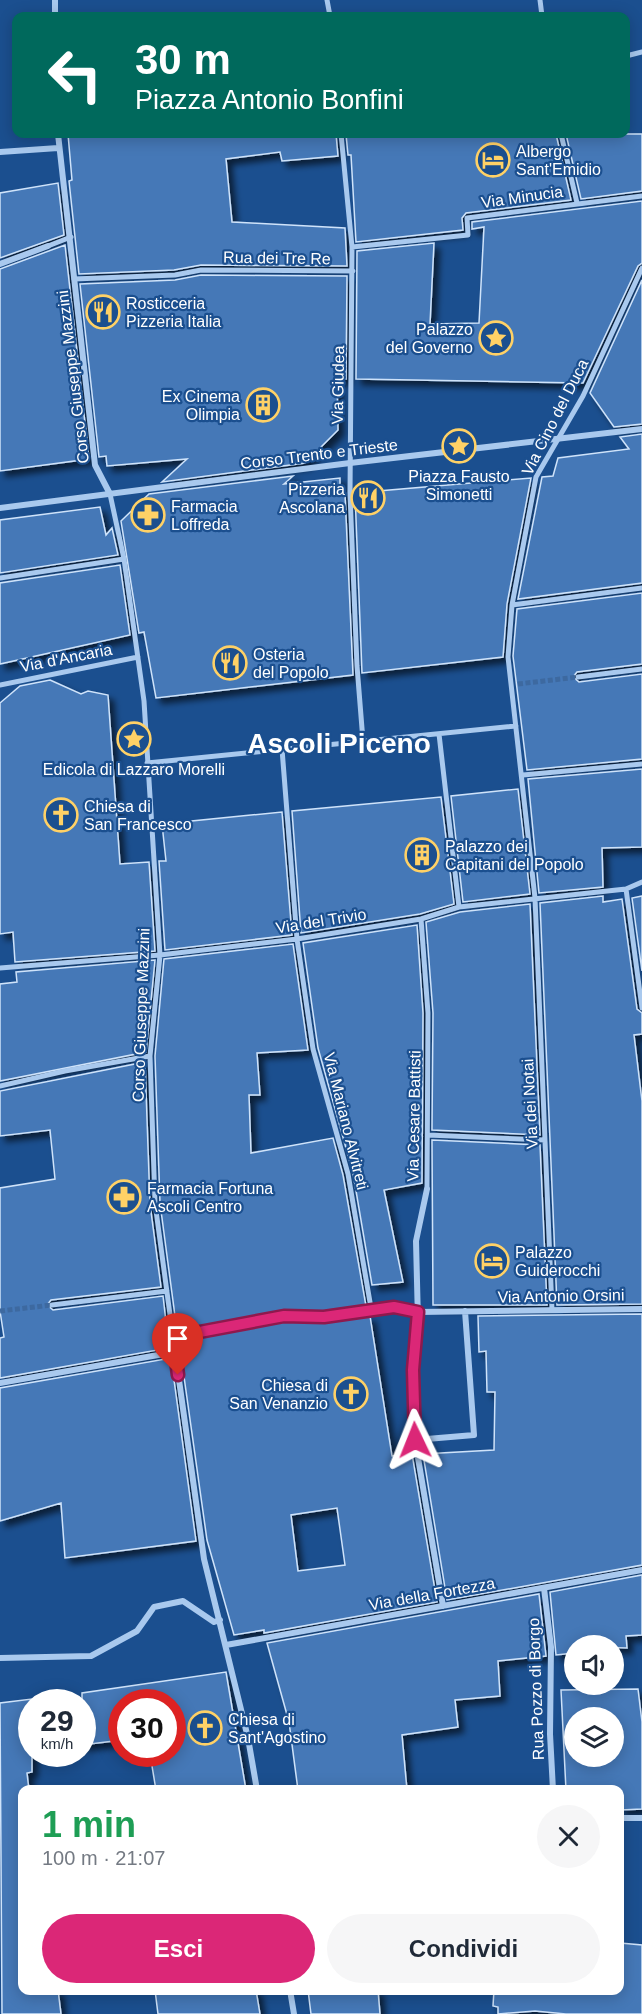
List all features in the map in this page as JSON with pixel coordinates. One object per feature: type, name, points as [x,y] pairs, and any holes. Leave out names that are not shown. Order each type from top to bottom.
[{"type":"street","name":"Corso Giuseppe Mazzini","points":[[58,138],[95,465],[110,494],[124,559],[144,701],[160,956],[150,1056],[155,1203],[204,1559],[226,1645],[256,1785]]},
{"type":"street","name":"Via Giudea","points":[[341,138],[353,271],[350,463],[357,674],[363,741]]},
{"type":"street","points":[[562,138],[577,202]]},
{"type":"street","points":[[0,152],[58,148]]},
{"type":"street","name":"Via Minucia","points":[[352,247],[468,236],[467,218],[577,202],[642,196]]},
{"type":"street","points":[[0,264],[71,237]]},
{"type":"street","name":"Via Cino del Duca","points":[[523,775],[516,726],[515,684],[508,657],[512,605],[536,477],[583,396],[642,268]]},
{"type":"street","name":"Rua dei Tre Re","points":[[74,279],[175,275],[201,270],[353,271]]},
{"type":"street","name":"Corso Trento e Trieste","points":[[0,508],[350,463],[642,429]]},
{"type":"street","points":[[0,578],[124,559]]},
{"type":"street","points":[[512,605],[642,588]]},
{"type":"street","name":"Via d'Ancaria","points":[[0,685],[138,657]]},
{"type":"street","points":[[578,677],[642,669]]},
{"type":"street","points":[[147,763],[516,726]]},
{"type":"street","points":[[439,734],[459,907]]},
{"type":"street","name":"Via Mariano Alvitreti","points":[[282,749],[297,939],[313,1049],[348,1174],[371,1308]]},
{"type":"street","points":[[523,775],[642,764]]},
{"type":"street","name":"Via dei Notai","points":[[523,775],[535,898],[552,1310]]},
{"type":"street","name":"Via del Trivio","points":[[0,968],[160,956],[297,939],[421,919],[459,907],[626,889],[642,882]]},
{"type":"street","points":[[626,889],[642,1008]]},
{"type":"street","name":"Via Cesare Battisti","points":[[421,919],[428,1013],[428,1135],[427,1189],[416,1241],[418,1312],[413,1370],[415,1440],[443,1606]]},
{"type":"street","points":[[0,1086],[65,1071],[150,1056]]},
{"type":"street","points":[[428,1135],[545,1140]]},
{"type":"street","points":[[52,1305],[167,1291]]},
{"type":"street","name":"Via Antonio Orsini","points":[[173,1337],[284,1316],[324,1317],[371,1308],[394,1307],[418,1312],[642,1309]]},
{"type":"street","points":[[415,1440],[474,1435],[465,1311]]},
{"type":"street","points":[[0,1383],[175,1352]]},
{"type":"street","name":"Via della Fortezza","points":[[226,1645],[642,1570]]},
{"type":"street","name":"Rua Pozzo di Borgo","points":[[544,1588],[551,1647],[550,1734],[553,1785]]},
{"type":"street","points":[[0,1658],[91,1656],[137,1631],[154,1607],[183,1601],[214,1622],[220,1620]]},
{"type":"street","points":[[624,1818],[642,1818]]},
{"type":"street","points":[[291,1995],[294,2014]]},
{"type":"building","points":[[630,134],[642,134],[642,191],[581,199],[567,138],[630,138]]},
{"type":"building","points":[[68,138],[336,138],[338,156],[282,161],[280,152],[226,159],[232,222],[345,228],[347,266],[201,265],[174,270],[79,274],[69,181],[72,180]]},
{"type":"building","points":[[346,138],[557,138],[571,200],[466,213],[462,218],[463,230],[356,242],[351,155],[348,155]]},
{"type":"building","points":[[58,183],[64,235],[0,258],[0,193]]},
{"type":"building","points":[[642,201],[642,263],[638,266],[583,383],[356,379],[357,251],[434,243],[430,324],[479,323],[484,227],[472,229],[472,222]]},
{"type":"building","points":[[65,245],[89,459],[0,471],[0,269]]},
{"type":"building","points":[[201,275],[347,276],[346,379],[337,378],[338,430],[305,463],[162,482],[187,459],[107,466],[106,456],[99,457],[80,284],[175,280]]},
{"type":"building","points":[[642,280],[642,424],[614,427],[590,393]]},
{"type":"building","points":[[642,434],[642,583],[518,599],[542,477],[553,476],[558,458],[629,449],[620,437]]},
{"type":"building","points":[[293,476],[284,484],[340,478],[340,494],[345,494],[353,675],[156,698],[144,632],[139,633],[121,521],[149,494]]},
{"type":"building","points":[[531,478],[507,604],[503,657],[362,673],[355,493]]},
{"type":"building","points":[[100,507],[106,535],[112,528],[118,555],[0,573],[0,520]]},
{"type":"building","points":[[120,565],[130,635],[0,664],[0,583]]},
{"type":"building","points":[[642,593],[642,664],[577,672],[573,677],[579,682],[642,674],[642,759],[527,770],[513,656],[517,609]]},
{"type":"building","name":"Chiesa di San Francesco","points":[[50,680],[81,694],[88,691],[108,695],[120,864],[149,862],[155,951],[15,962],[13,932],[0,934],[0,703],[20,686]]},
{"type":"building","points":[[642,769],[642,847],[602,848],[603,887],[539,893],[528,779]]},
{"type":"building","points":[[518,789],[530,894],[463,902],[451,796]]},
{"type":"building","name":"Palazzo dei Capitani del Popolo","points":[[441,797],[454,904],[420,914],[301,933],[292,811]]},
{"type":"building","points":[[282,812],[292,935],[165,950],[159,861],[166,861],[162,824]]},
{"type":"building","points":[[603,896],[603,902],[622,899],[637,1009],[642,1013],[642,1034],[634,1035],[642,1101],[642,1304],[557,1305],[540,903]]},
{"type":"building","points":[[642,896],[642,971],[632,898]]},
{"type":"building","points":[[530,904],[540,1135],[432,1130],[433,1013],[426,922],[460,912]]},
{"type":"building","points":[[417,925],[423,1013],[422,1183],[384,1190],[403,1282],[372,1285],[353,1173],[318,1048],[303,943]]},
{"type":"building","points":[[293,944],[308,1050],[257,1053],[260,1095],[249,1095],[251,1153],[333,1138],[343,1175],[366,1306],[324,1312],[283,1311],[177,1331],[160,1203],[155,1056],[164,959]]},
{"type":"building","points":[[155,960],[146,1052],[0,1081],[0,984],[17,982],[16,972]]},
{"type":"building","points":[[145,1062],[150,1204],[161,1287],[51,1300],[47,1305],[53,1310],[163,1296],[169,1348],[0,1378],[0,1338],[4,1337],[0,1311],[0,1188],[55,1179],[50,1130],[0,1136],[0,1091]]},
{"type":"building","points":[[432,1140],[540,1145],[547,1305],[433,1305]]},
{"type":"building","points":[[642,1314],[642,1565],[447,1600],[423,1454],[494,1450],[495,1392],[487,1392],[486,1351],[479,1352],[478,1316]]},
{"type":"building","points":[[370,1316],[392,1456],[412,1454],[437,1602],[264,1633],[264,1630],[234,1635],[207,1540],[179,1341],[284,1321],[325,1322]],"holes":[[[337,1508],[345,1565],[298,1571],[291,1515]]]},
{"type":"building","points":[[171,1358],[196,1541],[65,1558],[61,1503],[0,1521],[0,1388]]},
{"type":"building","points":[[642,1575],[642,1635],[626,1636],[627,1648],[624,1648],[624,1635],[564,1635],[564,1654],[556,1655],[550,1592]]},
{"type":"building","points":[[539,1594],[546,1656],[498,1661],[500,1696],[455,1700],[458,1727],[402,1735],[407,1785],[297,1785],[289,1722],[267,1643]]},
{"type":"building","name":"Chiesa di Sant'Agostino","points":[[226,1672],[245,1785],[155,1785],[152,1767],[186,1767],[186,1689],[109,1689]]},
{"type":"building","name":"Chiesa di Sant'Agostino","points":[[108,1689],[108,1742],[96,1743],[96,1691]]},
{"type":"building","points":[[624,1689],[638,1689],[642,1722],[642,1809],[624,1810],[624,1785],[566,1785],[565,1767],[624,1767],[624,1707],[564,1707],[564,1750],[561,1690],[564,1690],[564,1695],[624,1695]]},
{"type":"building","points":[[18,1701],[18,1767],[32,1767],[32,1772],[27,1773],[28,1785],[18,1785],[18,1995],[59,1995],[61,2014],[2,2014],[0,1703]]},
{"type":"building","points":[[624,1943],[642,1945],[642,2014],[566,2014],[535,2011],[498,2014],[498,2007],[493,2006],[494,1995],[624,1995]]},
{"type":"building","points":[[156,1995],[257,1995],[260,2014],[158,2014]]},
{"type":"building","points":[[309,1995],[378,1995],[380,2014],[311,2014]]},
{"type":"tunnel","points":[[518,684],[578,677]]},
{"type":"tunnel","points":[[0,1311],[52,1305]]},
{"type":"place","name":"Albergo Sant'Emidio","points":[[493,160]]},
{"type":"place","name":"Rosticceria Pizzeria Italia","points":[[103,312]]},
{"type":"place","name":"Palazzo del Governo","points":[[496,338]]},
{"type":"place","name":"Ex Cinema Olimpia","points":[[263,405]]},
{"type":"place","name":"Piazza Fausto Simonetti","points":[[459,446]]},
{"type":"place","name":"Pizzeria Ascolana","points":[[368,498]]},
{"type":"place","name":"Farmacia Loffreda","points":[[148,515]]},
{"type":"place","name":"Osteria del Popolo","points":[[230,663]]},
{"type":"place","name":"Edicola di Lazzaro Morelli","points":[[134,739]]},
{"type":"place","name":"Chiesa di San Francesco","points":[[61,815]]},
{"type":"place","name":"Palazzo dei Capitani del Popolo","points":[[422,855]]},
{"type":"place","name":"Farmacia Fortuna Ascoli Centro","points":[[124,1197]]},
{"type":"place","name":"Palazzo Guiderocchi","points":[[492,1261]]},
{"type":"place","name":"Chiesa di San Venanzio","points":[[351,1394]]},
{"type":"place","name":"Chiesa di Sant'Agostino","points":[[205,1728]]},
{"type":"district","name":"Ascoli Piceno","points":[[339,743]]},
{"type":"route","points":[[178,1375],[173,1337],[284,1316],[324,1317],[371,1308],[394,1307],[418,1312],[413,1370],[415,1440]]}]
